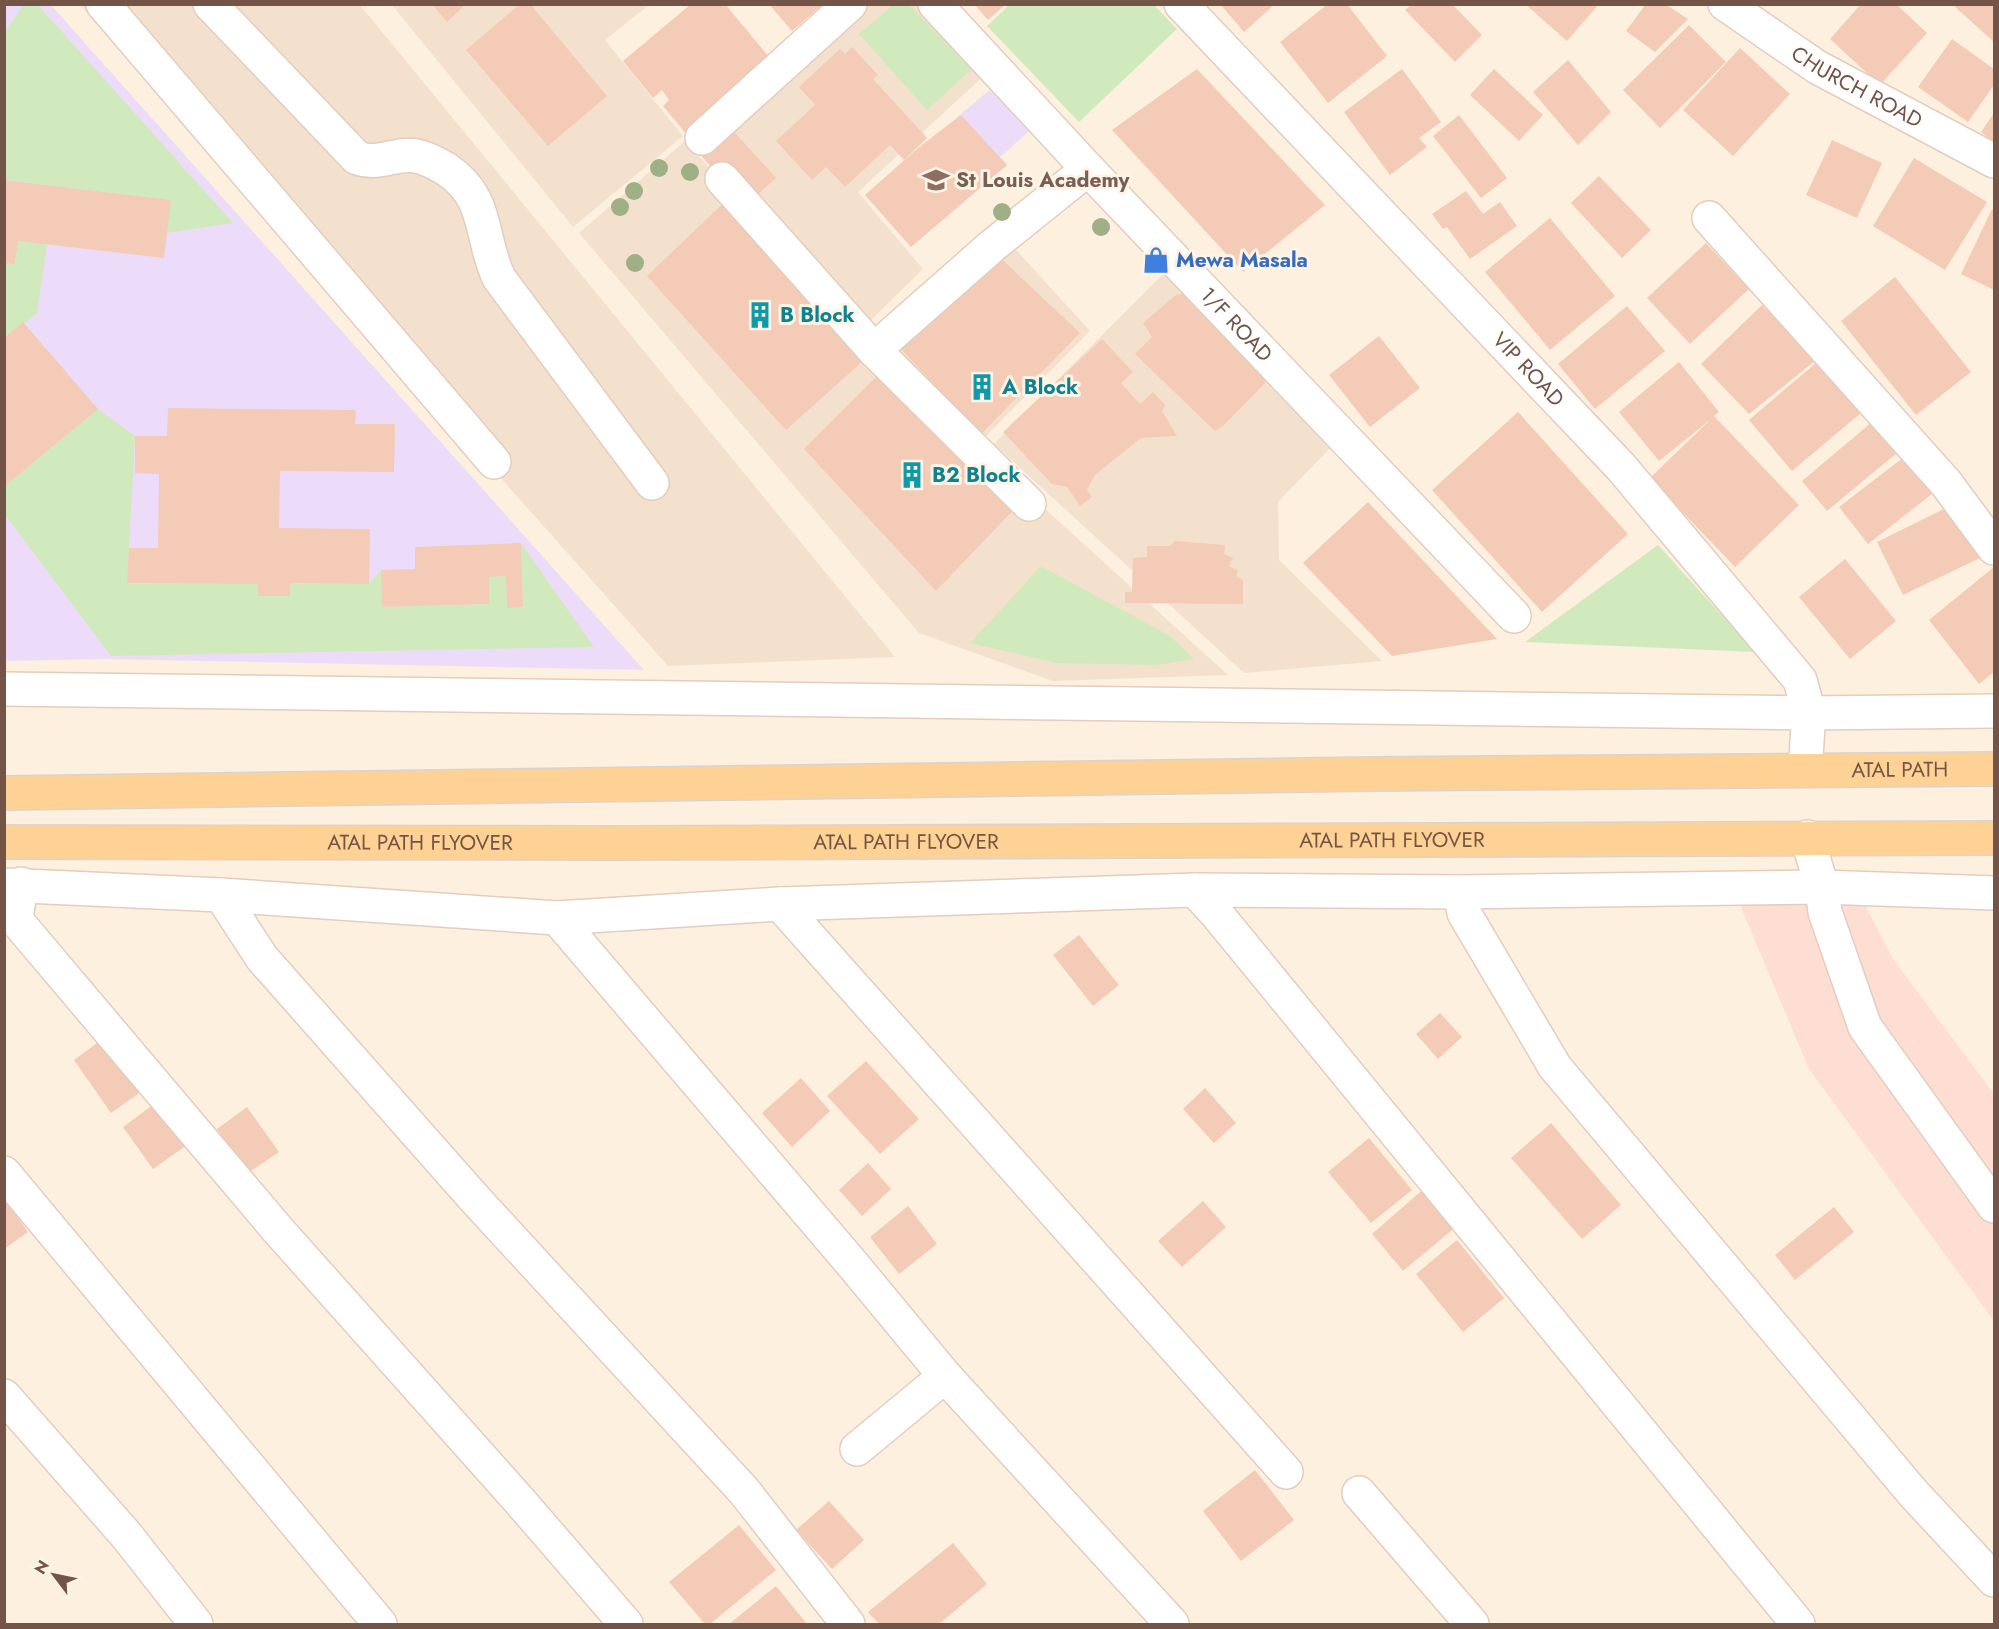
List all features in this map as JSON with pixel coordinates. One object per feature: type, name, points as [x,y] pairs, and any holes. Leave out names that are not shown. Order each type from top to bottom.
[{"type":"main road","name":"ATAL PATH","points":[[1805,770],[1995,769]]},
{"type":"main road","points":[[4,793],[1805,770]]},
{"type":"main road","points":[[1807,837],[1995,838]]},
{"type":"main road","name":"ATAL PATH FLYOVER","points":[[4,842],[608,843],[1807,837]]},
{"type":"street","points":[[103,4],[494,462]]},
{"type":"street","points":[[210,4],[357,158],[374,162],[401,156],[424,157],[436,162],[464,184],[477,203],[499,278],[652,483]]},
{"type":"street","points":[[702,138],[850,4]]},
{"type":"street","name":"1/F ROAD","points":[[935,4],[1088,169],[1514,616]]},
{"type":"street","name":"VIP ROAD","points":[[1181,4],[1621,467],[1800,680],[1809,713],[1805,770]]},
{"type":"street","name":"CHURCH ROAD","points":[[1725,4],[1817,67],[1995,160]]},
{"type":"street","points":[[874,350],[992,246],[1088,169]]},
{"type":"street","points":[[722,179],[874,350],[1029,504]]},
{"type":"street","points":[[1709,218],[1946,483],[1995,548]]},
{"type":"street","points":[[4,689],[1809,713],[1995,711]]},
{"type":"street","points":[[1807,837],[1822,887],[1825,912],[1865,1027],[1995,1206]]},
{"type":"street","points":[[626,1624],[518,1499],[278,1230],[16,920],[13,885],[221,895],[557,918],[780,904],[1196,890],[1460,892],[1822,887],[1995,893]]},
{"type":"street","points":[[1196,890],[1798,1624]]},
{"type":"street","points":[[1460,892],[1464,913],[1555,1067],[1913,1493],[1995,1580]]},
{"type":"street","points":[[221,895],[262,958],[474,1198],[744,1491],[848,1624]]},
{"type":"street","points":[[780,904],[1286,1472]]},
{"type":"street","points":[[557,918],[945,1376],[1172,1624]]},
{"type":"street","points":[[4,1173],[380,1624]]},
{"type":"street","points":[[857,1449],[945,1376]]},
{"type":"street","points":[[4,1396],[126,1536],[196,1624]]},
{"type":"street","points":[[1359,1493],[1472,1624]]},
{"type":"shaded area","points":[[4,5],[51,5],[644,670],[104,659],[5,661]]},
{"type":"shaded area","points":[[80,5],[360,5],[895,657],[668,666]]},
{"type":"shaded area","points":[[392,5],[649,5],[605,40],[683,136],[573,227]]},
{"type":"shaded area","points":[[861,5],[927,5],[989,71],[858,192],[923,269],[861,330],[694,148]]},
{"type":"shaded area","name":"St Louis Academy","points":[[993,87],[1034,127],[1000,157],[1007,165],[911,247],[865,195]]},
{"type":"shaded area","points":[[685,141],[869,344],[1008,241],[1090,331],[976,446],[1228,675],[1053,681],[919,633],[579,233]]},
{"type":"shaded area","points":[[1167,270],[1332,446],[1278,502],[1279,560],[1382,661],[1244,673],[994,444]]},
{"type":"shaded area","points":[[1735,893],[1865,905],[1893,959],[1994,1094],[1994,1321],[1809,1069]]},
{"type":"green space","points":[[1153,4],[1177,29],[1079,122],[987,26],[1009,5]]},
{"type":"green space","points":[[24,5],[38,5],[233,223],[167,233],[170,200],[5,180],[4,52],[7,28]]},
{"type":"green space","points":[[893,5],[909,5],[972,69],[927,110],[859,34]]},
{"type":"green space","points":[[18,241],[47,244],[37,313],[5,338],[5,263],[15,264]]},
{"type":"green space","points":[[98,409],[135,436],[127,583],[258,584],[258,596],[290,596],[290,583],[369,584],[381,570],[383,607],[489,604],[489,577],[506,576],[507,608],[523,607],[521,543],[594,647],[111,656],[5,515],[5,484]]},
{"type":"green space","points":[[1658,545],[1755,652],[1525,642]]},
{"type":"green space","points":[[1041,566],[1170,636],[1194,659],[1158,665],[1057,663],[970,643]]},
{"type":"building","points":[[432,4],[466,4],[447,22]]},
{"type":"building","points":[[520,4],[530,4],[607,96],[548,146],[466,50]]},
{"type":"building","points":[[691,4],[725,4],[774,63],[687,135],[663,106],[669,100],[662,90],[653,98],[623,61]]},
{"type":"building","points":[[769,4],[823,4],[792,31]]},
{"type":"building","points":[[974,4],[1006,4],[988,20]]},
{"type":"building","points":[[1220,4],[1275,4],[1244,32]]},
{"type":"building","points":[[1328,4],[1347,4],[1387,56],[1328,103],[1280,42]]},
{"type":"building","points":[[1525,4],[1599,4],[1567,41]]},
{"type":"building","points":[[1646,4],[1665,4],[1688,19],[1655,52],[1626,31]]},
{"type":"building","points":[[1861,4],[1896,4],[1927,33],[1880,85],[1830,39]]},
{"type":"building","points":[[1411,5],[1453,5],[1482,35],[1455,62],[1405,10]]},
{"type":"building","points":[[1953,5],[1994,5],[1994,42]]},
{"type":"building","points":[[1689,25],[1726,62],[1660,128],[1623,90]]},
{"type":"building","points":[[1952,39],[1994,69],[1994,85],[1968,122],[1918,87]]},
{"type":"building","points":[[852,47],[878,75],[873,79],[927,138],[904,160],[890,145],[845,187],[826,167],[812,180],[776,141],[815,105],[799,87],[840,49],[845,54]]},
{"type":"building","points":[[1740,48],[1790,94],[1733,156],[1683,110]]},
{"type":"building","points":[[1568,60],[1611,112],[1578,145],[1533,92]]},
{"type":"building","points":[[1197,69],[1325,205],[1243,272],[1112,130]]},
{"type":"building","points":[[1402,69],[1441,122],[1419,138],[1427,147],[1390,175],[1344,112]]},
{"type":"building","points":[[1494,69],[1543,115],[1519,141],[1470,95]]},
{"type":"building","points":[[1994,113],[1994,142],[1981,132]]},
{"type":"building","name":"St Louis Academy","points":[[961,115],[1007,165],[911,247],[865,195],[918,148]]},
{"type":"building","points":[[1459,115],[1507,178],[1481,198],[1433,136]]},
{"type":"building","points":[[727,124],[776,178],[746,205],[697,151]]},
{"type":"building","points":[[1832,140],[1882,163],[1857,218],[1806,195]]},
{"type":"building","points":[[1914,158],[1987,202],[1945,270],[1873,226]]},
{"type":"building","points":[[1599,176],[1651,230],[1622,258],[1571,203]]},
{"type":"building","points":[[4,180],[171,200],[164,258],[18,241],[15,264],[4,263]]},
{"type":"building","points":[[1466,191],[1483,214],[1500,202],[1517,226],[1470,259],[1447,227],[1443,229],[1432,214]]},
{"type":"building","name":"B Block","points":[[733,194],[872,353],[786,430],[647,276]]},
{"type":"building","points":[[1992,209],[1994,210],[1994,290],[1961,274]]},
{"type":"building","points":[[1550,218],[1615,296],[1550,350],[1485,272]]},
{"type":"building","points":[[1706,243],[1749,289],[1690,344],[1647,298]]},
{"type":"building","name":"A Block","points":[[992,250],[1080,333],[980,435],[892,339]]},
{"type":"building","points":[[1895,277],[1971,372],[1916,415],[1841,321]]},
{"type":"building","points":[[1185,293],[1264,374],[1265,383],[1223,426],[1215,431],[1135,354],[1152,337],[1143,323],[1176,295]]},
{"type":"building","points":[[1762,305],[1816,360],[1749,414],[1701,364]]},
{"type":"building","points":[[1627,306],[1665,351],[1595,409],[1558,364]]},
{"type":"building","points":[[23,322],[98,409],[6,485],[4,338]]},
{"type":"building","points":[[1379,336],[1420,388],[1370,427],[1329,375]]},
{"type":"building","points":[[1102,339],[1133,372],[1121,383],[1140,404],[1153,392],[1165,405],[1162,411],[1177,436],[1141,438],[1095,475],[1087,490],[1092,497],[1080,506],[1067,487],[1052,484],[1003,432]]},
{"type":"building","points":[[1679,362],[1719,412],[1714,416],[1799,505],[1735,567],[1650,478],[1711,419],[1659,461],[1619,412]]},
{"type":"building","points":[[1817,362],[1861,413],[1792,471],[1749,420]]},
{"type":"building","name":"B2 Block","points":[[887,366],[1021,502],[936,591],[804,449]]},
{"type":"building","points":[[168,408],[356,410],[355,424],[395,424],[394,472],[280,471],[279,528],[370,529],[369,584],[290,583],[290,596],[258,596],[258,584],[127,583],[129,548],[158,548],[159,474],[135,473],[135,436],[167,436]]},
{"type":"building","points":[[1518,412],[1628,534],[1542,612],[1432,490]]},
{"type":"building","points":[[1878,417],[1903,448],[1827,511],[1802,481]]},
{"type":"building","points":[[1904,457],[1932,494],[1868,544],[1839,507]]},
{"type":"building","points":[[1368,502],[1497,639],[1392,656],[1303,563]]},
{"type":"building","points":[[1954,504],[1980,558],[1903,595],[1877,542]]},
{"type":"building","points":[[1175,541],[1225,545],[1224,554],[1233,558],[1229,566],[1238,571],[1236,576],[1243,580],[1243,604],[1125,603],[1125,592],[1132,592],[1133,558],[1147,557],[1147,546],[1170,546]]},
{"type":"building","points":[[521,543],[523,607],[507,608],[506,576],[489,577],[489,604],[382,607],[381,570],[415,569],[415,547]]},
{"type":"building","points":[[1845,559],[1896,621],[1850,659],[1799,597]]},
{"type":"building","points":[[1994,567],[1994,672],[1979,684],[1929,620]]},
{"type":"building","points":[[1079,935],[1119,985],[1093,1006],[1053,955]]},
{"type":"building","points":[[1440,1013],[1462,1037],[1438,1059],[1416,1034]]},
{"type":"building","points":[[104,1038],[142,1091],[111,1113],[74,1060]]},
{"type":"building","points":[[866,1061],[919,1119],[880,1154],[827,1096]]},
{"type":"building","points":[[801,1078],[830,1111],[792,1147],[762,1113]]},
{"type":"building","points":[[1205,1088],[1236,1123],[1214,1143],[1183,1109]]},
{"type":"building","points":[[157,1102],[187,1145],[153,1169],[123,1127]]},
{"type":"building","points":[[247,1107],[279,1152],[248,1173],[217,1129]]},
{"type":"building","points":[[1551,1123],[1621,1205],[1582,1239],[1511,1158]]},
{"type":"building","points":[[1369,1138],[1412,1190],[1371,1223],[1328,1172]]},
{"type":"building","points":[[868,1163],[891,1189],[862,1216],[839,1190]]},
{"type":"building","points":[[1426,1187],[1458,1225],[1403,1271],[1372,1234]]},
{"type":"building","points":[[4,1198],[28,1232],[4,1249]]},
{"type":"building","points":[[1203,1201],[1226,1227],[1182,1267],[1158,1241]]},
{"type":"building","points":[[908,1206],[937,1244],[899,1274],[870,1237]]},
{"type":"building","points":[[1834,1207],[1854,1232],[1795,1280],[1775,1255]]},
{"type":"building","points":[[1457,1240],[1504,1298],[1463,1332],[1416,1274]]},
{"type":"building","points":[[1255,1470],[1294,1520],[1241,1561],[1203,1511]]},
{"type":"building","points":[[829,1501],[864,1540],[832,1569],[796,1530]]},
{"type":"building","points":[[739,1525],[776,1570],[710,1624],[705,1624],[669,1582]]},
{"type":"building","points":[[953,1543],[987,1584],[939,1624],[879,1624],[868,1612]]},
{"type":"building","points":[[776,1586],[807,1624],[729,1624]]},
{"type":"place","name":"St Louis Academy","points":[[936,180]]},
{"type":"place","name":"Mewa Masala","points":[[1156,260]]},
{"type":"place","name":"B Block","points":[[760,315]]},
{"type":"place","name":"A Block","points":[[982,387]]},
{"type":"place","name":"B2 Block","points":[[912,475]]}]
